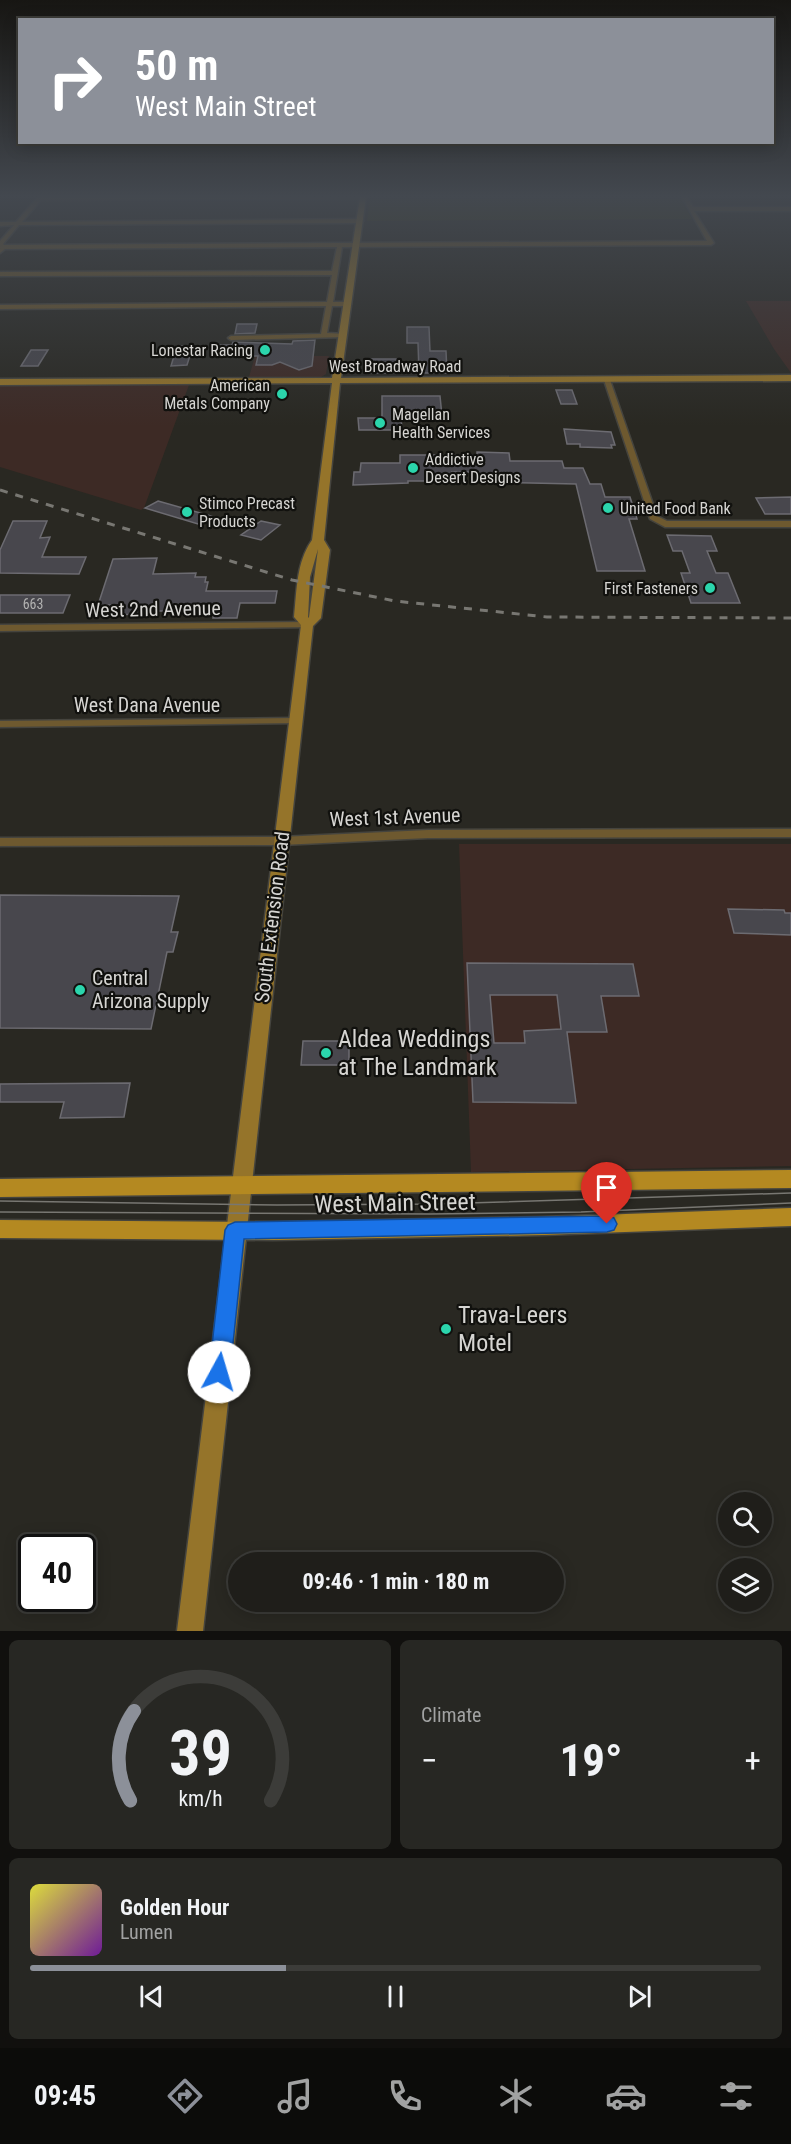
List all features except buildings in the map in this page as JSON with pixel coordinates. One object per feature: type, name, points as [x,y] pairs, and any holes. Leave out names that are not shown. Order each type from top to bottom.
[{"type":"main road","name":"West Main Street","points":[[0,1188],[791,1179]]},
{"type":"main road","name":"West Main Street","points":[[0,1229],[235,1230],[542,1226],[791,1217]]},
{"type":"street","points":[[0,274],[297,273]]},
{"type":"street","points":[[324,335],[335,273]]},
{"type":"street","name":"South Extension Road","points":[[190,1631],[295,721],[307,625],[315,618],[320,587],[324,550],[318,540],[336,381],[352,273]]},
{"type":"street","points":[[0,306],[348,304]]},
{"type":"street","points":[[231,338],[344,335]]},
{"type":"street","name":"West Broadway Road","points":[[0,382],[791,378]]},
{"type":"street","points":[[607,380],[653,517],[657,522],[664,524],[791,524]]},
{"type":"street","name":"West 2nd Avenue","points":[[0,628],[307,625]]},
{"type":"street","name":"West Dana Avenue","points":[[0,724],[295,721]]},
{"type":"street","name":"West 1st Avenue","points":[[0,842],[281,841],[428,834],[791,833]]},
{"type":"shaded area","points":[[746,301],[791,301],[791,373],[774,349]]},
{"type":"shaded area","points":[[255,356],[329,356],[326,374],[321,377],[249,377]]},
{"type":"shaded area","points":[[189,385],[144,508],[141,510],[0,467],[0,386]]},
{"type":"shaded area","points":[[459,844],[791,844],[791,1166],[471,1172]]},
{"type":"tram line","points":[[0,1201],[277,1205],[435,1204],[791,1193]]},
{"type":"tram line","points":[[0,1212],[430,1214],[581,1212],[791,1203]]},
{"type":"railway","points":[[0,490],[292,580],[395,601],[547,617],[791,618]]},
{"type":"place","name":"Lonestar Racing","points":[[265,350]]},
{"type":"place","name":"American Metals Company","points":[[282,394]]},
{"type":"place","name":"Magellan Health Services","points":[[380,423]]},
{"type":"place","name":"Addictive Desert Designs","points":[[413,468]]},
{"type":"place","name":"United Food Bank","points":[[608,508]]},
{"type":"place","name":"Stimco Precast Products","points":[[187,512]]},
{"type":"place","name":"First Fasteners","points":[[710,588]]},
{"type":"place","name":"Central Arizona Supply","points":[[80,990]]},
{"type":"place","name":"Aldea Weddings at The Landmark","points":[[326,1053]]},
{"type":"place","name":"Trava-Leers Motel","points":[[446,1329]]},
{"type":"route","points":[[219,1372],[235,1230],[607,1224]]}]
